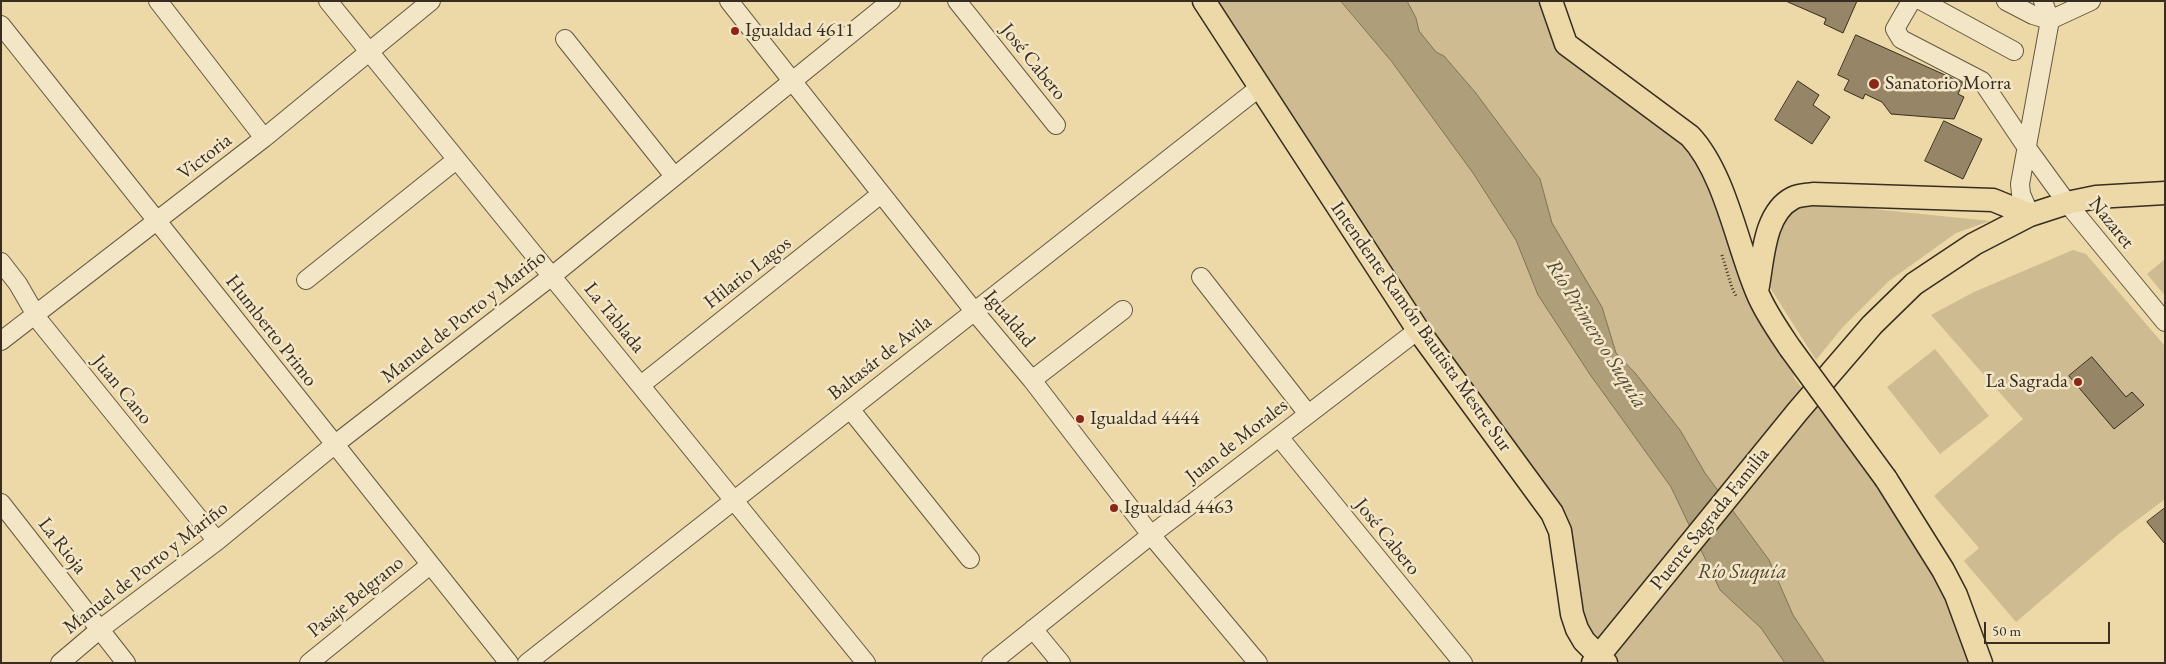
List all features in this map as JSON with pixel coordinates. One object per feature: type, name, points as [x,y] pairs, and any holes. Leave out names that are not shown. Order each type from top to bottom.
[{"type":"main road","name":"Intendente Ramón Bautista Mestre Sur","points":[[1204,1],[1418,330],[1552,513],[1562,538],[1572,614],[1577,629],[1584,641],[1599,660]]},
{"type":"main road","points":[[1551,1],[1566,44],[1690,136],[1700,146],[1714,171],[1757,293],[1790,348],[1886,479],[1943,570],[1956,595],[1981,663]]},
{"type":"main road","name":"Puente Sagrada Familia","points":[[1599,660],[1623,627],[1798,411],[1872,325],[1914,284],[1974,244],[2030,215],[2067,203],[2124,194],[2165,193]]},
{"type":"main road","points":[[1757,293],[1768,231],[1776,213],[1784,204],[1795,197],[1813,194],[1993,200],[2030,215]]},
{"type":"street","points":[[158,1],[264,138]]},
{"type":"street","name":"La Tablada","points":[[328,1],[866,663]]},
{"type":"street","name":"Victoria","points":[[1,341],[264,138],[431,1]]},
{"type":"street","name":"Igualdad","points":[[729,1],[974,311],[1032,380],[1151,534],[1258,663]]},
{"type":"street","name":"Manuel de Porto y Mariño","points":[[60,663],[99,630],[217,541],[334,445],[552,276],[891,1]]},
{"type":"street","name":"José Cabero","points":[[957,1],[1056,125]]},
{"type":"street","name":"Nazaret","points":[[1913,1],[1910,2],[1895,28],[1896,34],[1901,39],[1982,81],[2067,203],[2165,322]]},
{"type":"street","points":[[1922,1],[2014,51]]},
{"type":"street","points":[[2006,1],[2033,15],[2050,20],[2091,1]]},
{"type":"street","points":[[2030,215],[2021,194],[2020,184],[2050,20],[2043,1]]},
{"type":"street","name":"Humberto Primo","points":[[1,25],[509,663]]},
{"type":"street","points":[[564,39],[674,176]]},
{"type":"street","name":"Baltasár de Avila","points":[[527,663],[1260,88]]},
{"type":"street","points":[[306,280],[456,160]]},
{"type":"street","name":"Hilario Lagos","points":[[641,385],[882,194]]},
{"type":"street","name":"Juan Cano","points":[[1,262],[18,284],[35,314],[217,541]]},
{"type":"street","points":[[1201,278],[1308,414]]},
{"type":"street","points":[[1032,380],[1123,310]]},
{"type":"street","name":"Juan de Morales","points":[[991,663],[1151,534],[1418,330]]},
{"type":"street","points":[[850,409],[970,559]]},
{"type":"street","name":"José Cabero","points":[[1279,437],[1463,663]]},
{"type":"street","name":"La Rioja","points":[[1,503],[126,663]]},
{"type":"street","name":"Pasaje Belgrano","points":[[309,663],[430,564]]},
{"type":"street","points":[[1033,629],[1061,663]]},
{"type":"shaded area","points":[[1204,1],[1341,1],[1392,62],[1473,173],[1516,240],[1538,295],[1589,373],[1671,487],[1720,590],[1761,628],[1785,663],[1606,663],[1584,641],[1563,546]]},
{"type":"shaded area","points":[[1407,1],[1551,1],[1562,35],[1690,136],[1790,348],[1794,378],[1857,456],[1886,479],[1981,663],[1825,663],[1793,615],[1769,560],[1705,473],[1680,430],[1636,374],[1616,353],[1602,307],[1552,223],[1540,179],[1475,92],[1444,56],[1436,52],[1418,31],[1416,18]]},
{"type":"shaded area","points":[[1824,204],[1990,221],[1956,233],[1889,281],[1842,328],[1816,360],[1769,286],[1772,251],[1781,223],[1799,206]]},
{"type":"shaded area","name":"La Sagrada","points":[[2073,250],[2086,254],[2165,346],[2165,499],[2120,533],[2016,622],[1964,561],[1979,548],[1934,496],[2023,419],[1931,315],[1974,292]]},
{"type":"shaded area","points":[[2165,259],[2165,296],[2147,274]]},
{"type":"shaded area","points":[[1935,349],[1989,416],[1940,454],[1887,387]]},
{"type":"water","name":"Río Suquía","points":[[1341,1],[1407,1],[1416,18],[1419,31],[1436,52],[1444,56],[1475,92],[1540,179],[1552,223],[1602,307],[1616,353],[1636,374],[1680,430],[1705,473],[1769,560],[1793,615],[1825,663],[1785,663],[1761,628],[1720,590],[1671,487],[1589,373],[1538,295],[1516,240],[1473,173],[1392,62]]},
{"type":"building","points":[[1786,1],[1857,1],[1843,33],[1824,24],[1826,19]]},
{"type":"building","points":[[1856,35],[1963,83],[1958,94],[1964,97],[1954,119],[1891,114],[1882,102],[1865,94],[1863,99],[1844,90],[1849,80],[1838,75]]},
{"type":"building","points":[[1798,81],[1819,95],[1813,105],[1830,117],[1812,144],[1775,120]]},
{"type":"building","points":[[1944,121],[1982,139],[1963,179],[1925,161]]},
{"type":"building","points":[[2092,357],[2126,397],[2132,392],[2144,405],[2114,429],[2069,376]]},
{"type":"building","points":[[2165,508],[2165,544],[2147,522]]},
{"type":"place","name":"Igualdad 4611","points":[[735,31]]},
{"type":"place","name":"Sanatorio Morra","points":[[1874,84]]},
{"type":"place","name":"La Sagrada","points":[[2078,382]]},
{"type":"place","name":"Igualdad 4444","points":[[1080,419]]},
{"type":"place","name":"Igualdad 4463","points":[[1114,508]]},
{"type":"water label","name":"Río Primero o Suquía","points":[[1596,334]]}]
